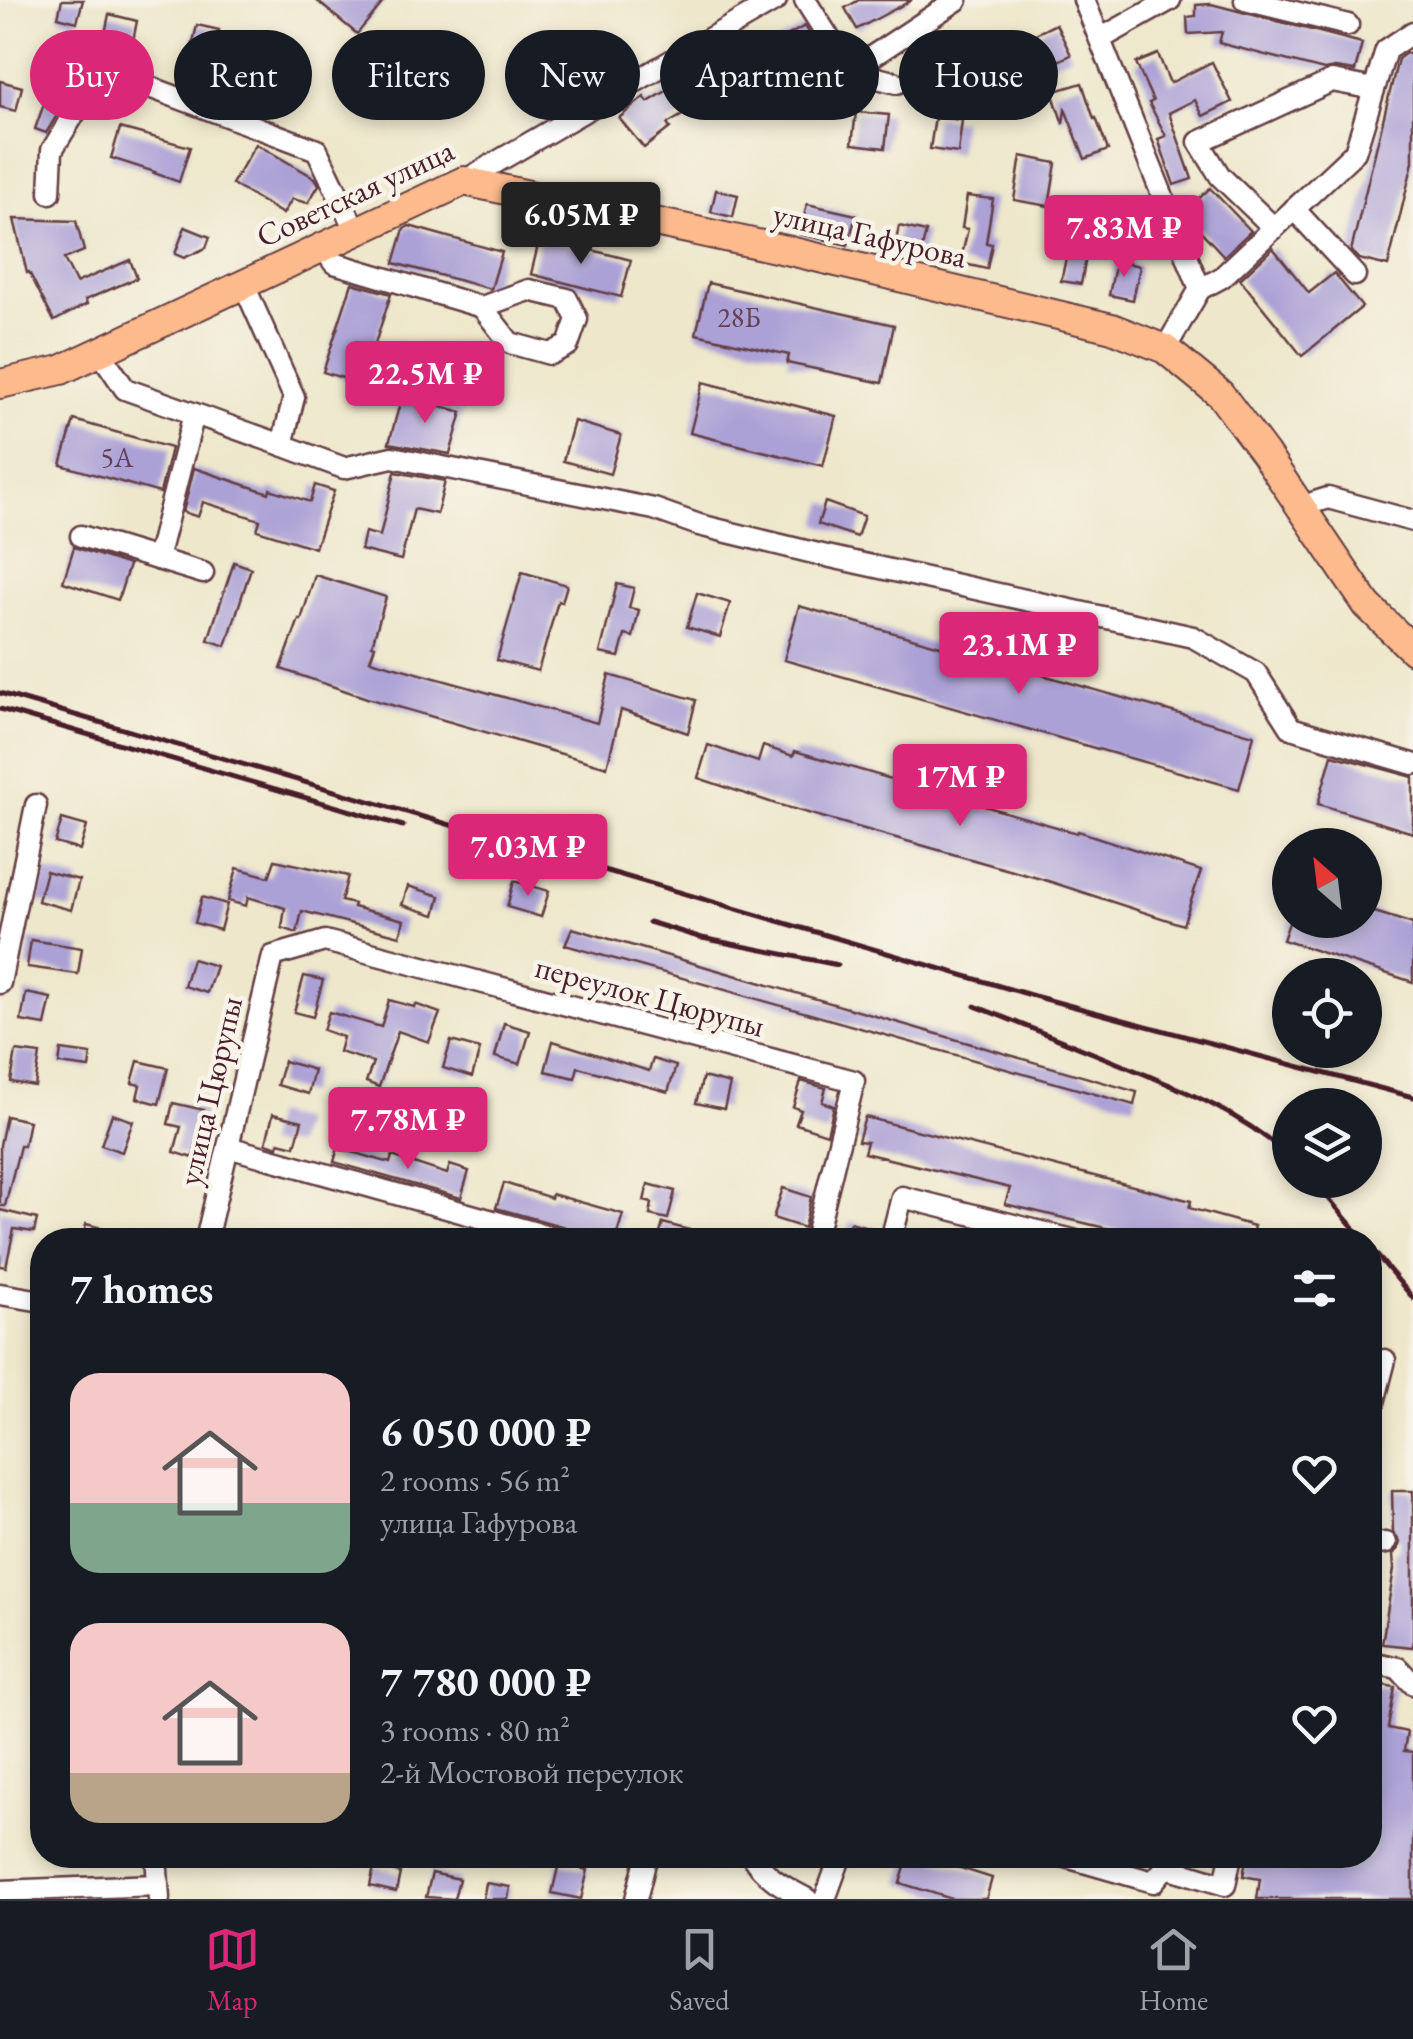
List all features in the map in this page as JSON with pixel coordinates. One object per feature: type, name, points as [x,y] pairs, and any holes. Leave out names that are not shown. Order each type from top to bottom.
[{"type":"main road","name":"Советская улица","points":[[0,384],[62,370],[464,182]]},
{"type":"main road","name":"улица Гафурова","points":[[464,182],[790,251],[1112,328],[1165,350],[1220,394],[1367,605],[1413,650]]},
{"type":"street","name":"Советская улица","points":[[464,182],[776,0]]},
{"type":"street","points":[[806,0],[825,30]]},
{"type":"street","points":[[879,52],[957,0]]},
{"type":"street","points":[[1084,0],[1200,289]]},
{"type":"street","points":[[1100,39],[1170,0]]},
{"type":"street","points":[[1244,0],[1348,24]]},
{"type":"street","points":[[1165,350],[1200,289],[1221,278],[1355,152],[1386,50],[1413,32]]},
{"type":"street","points":[[879,78],[897,83]]},
{"type":"street","points":[[1274,228],[1220,176],[1199,142],[1332,82],[1374,89]]},
{"type":"street","points":[[154,89],[317,150],[356,232]]},
{"type":"street","points":[[50,193],[52,150],[71,120]]},
{"type":"street","points":[[1294,209],[1355,276]]},
{"type":"street","points":[[324,248],[334,264],[482,307]]},
{"type":"street","points":[[244,285],[294,397],[282,445]]},
{"type":"street","points":[[100,352],[124,389],[344,468],[392,456],[654,509],[699,525],[822,555],[1193,637],[1256,673],[1290,728],[1413,764]]},
{"type":"street","points":[[157,559],[194,414]]},
{"type":"street","points":[[1300,506],[1328,498],[1413,521]]},
{"type":"street","points":[[81,536],[203,573]]},
{"type":"street","points":[[0,983],[36,805]]},
{"type":"street","name":"переулок Цюрупы","points":[[273,956],[325,941],[854,1081],[819,1228]]},
{"type":"street","name":"улица Цюрупы","points":[[209,1228],[273,956]]},
{"type":"street","points":[[228,1147],[518,1228]]},
{"type":"street","points":[[895,1228],[902,1197],[1025,1228]]},
{"type":"street","points":[[982,1228],[985,1218]]},
{"type":"street","points":[[0,1294],[30,1300]]},
{"type":"street","points":[[1382,1372],[1385,1360]]},
{"type":"street","points":[[1382,1665],[1398,1668],[1413,1684]]},
{"type":"street","points":[[636,1899],[644,1868]]},
{"type":"street","points":[[760,1868],[776,1883],[807,1899]]},
{"type":"street","points":[[825,1899],[836,1868]]},
{"type":"street","points":[[1104,1868],[1153,1882],[1162,1868]]},
{"type":"street","points":[[1185,1868],[1225,1884],[1229,1868]]},
{"type":"street","points":[[0,1891],[158,1892]]},
{"type":"building","points":[[62,0],[83,0],[77,22],[58,17]]},
{"type":"building","points":[[316,0],[385,0],[360,30],[352,30]]},
{"type":"building","points":[[859,0],[912,0],[857,29],[845,8]]},
{"type":"building","points":[[1211,4],[1362,43],[1355,71],[1324,70],[1219,43],[1222,32],[1188,34],[1187,17],[1196,16],[1196,5]]},
{"type":"building","points":[[109,14],[137,21],[135,30],[106,30]]},
{"type":"building","points":[[1056,24],[1071,55],[1058,61],[1058,30],[1044,30]]},
{"type":"building","points":[[1406,53],[1413,55],[1413,162],[1388,266],[1359,259],[1351,251],[1398,59]]},
{"type":"building","points":[[1158,54],[1170,83],[1212,62],[1232,102],[1203,116],[1195,100],[1169,113],[1192,179],[1174,185],[1158,139],[1166,136],[1149,103],[1153,101],[1136,63]]},
{"type":"building","points":[[0,81],[22,87],[16,111],[0,107]]},
{"type":"building","points":[[1082,83],[1108,150],[1085,159],[1065,109],[1063,124],[1058,90]]},
{"type":"building","points":[[660,95],[660,120],[674,120],[667,124],[670,128],[644,148],[621,120],[640,120],[640,100],[644,97],[648,102]]},
{"type":"building","points":[[879,114],[889,115],[885,148],[852,144],[855,120],[879,120]]},
{"type":"building","points":[[38,120],[54,120],[46,133],[35,129]]},
{"type":"building","points":[[935,120],[962,120],[958,153],[930,149]]},
{"type":"building","points":[[120,128],[190,147],[179,182],[111,158]]},
{"type":"building","points":[[256,144],[315,178],[319,185],[308,203],[292,199],[283,214],[232,184]]},
{"type":"building","points":[[1021,156],[1056,163],[1049,206],[1014,200]]},
{"type":"building","points":[[1210,188],[1251,231],[1224,256],[1184,213]]},
{"type":"building","points":[[716,190],[738,195],[733,217],[711,212]]},
{"type":"building","points":[[967,196],[993,199],[986,243],[992,244],[987,269],[960,263],[968,229],[962,228]]},
{"type":"building","points":[[807,204],[856,215],[848,245],[800,234]]},
{"type":"building","points":[[14,219],[76,221],[84,251],[64,259],[76,283],[130,260],[137,278],[85,300],[87,304],[54,321],[27,273]]},
{"type":"building","points":[[409,226],[502,252],[491,289],[394,263],[404,229]]},
{"type":"building","points":[[899,226],[926,232],[920,257],[894,251]]},
{"type":"building","points":[[185,227],[210,237],[206,248],[184,258],[175,254]]},
{"type":"building","points":[[540,237],[631,260],[621,297],[531,274]]},
{"type":"building","points":[[1273,248],[1309,293],[1334,273],[1362,307],[1302,356],[1240,279]]},
{"type":"building","points":[[1068,249],[1087,252],[1081,284],[1061,281]]},
{"type":"building","points":[[1116,261],[1140,266],[1133,300],[1109,295]]},
{"type":"building","points":[[352,283],[391,294],[362,384],[323,372]]},
{"type":"building","points":[[708,283],[894,325],[882,383],[787,363],[789,355],[696,334]]},
{"type":"building","points":[[703,382],[836,416],[823,466],[690,433]]},
{"type":"building","points":[[402,396],[462,412],[450,454],[389,443]]},
{"type":"building","points":[[74,420],[171,448],[160,493],[61,465]]},
{"type":"building","points":[[574,421],[621,435],[610,474],[563,461]]},
{"type":"building","points":[[194,468],[310,502],[315,485],[334,491],[315,548],[257,530],[260,520],[203,502],[198,517],[183,512]]},
{"type":"building","points":[[395,472],[445,481],[437,514],[414,509],[401,560],[361,550],[365,532],[380,536]]},
{"type":"building","points":[[825,502],[864,516],[857,537],[818,524]]},
{"type":"building","points":[[74,547],[129,565],[118,600],[63,582]]},
{"type":"building","points":[[234,562],[251,568],[226,646],[208,640]]},
{"type":"building","points":[[522,572],[567,585],[562,602],[558,601],[538,671],[497,660]]},
{"type":"building","points":[[315,575],[386,597],[370,660],[597,723],[609,675],[696,700],[688,733],[621,710],[607,767],[367,698],[281,669]]},
{"type":"building","points":[[617,584],[634,588],[629,608],[639,610],[633,637],[625,635],[619,657],[600,653]]},
{"type":"building","points":[[697,593],[730,603],[720,637],[687,627]]},
{"type":"building","points":[[799,606],[1254,735],[1239,789],[784,660]]},
{"type":"building","points":[[708,745],[758,762],[763,746],[793,756],[795,751],[1078,831],[1201,871],[1183,925],[698,778]]},
{"type":"building","points":[[1332,755],[1413,777],[1413,833],[1318,804]]},
{"type":"building","points":[[62,819],[87,826],[80,850],[55,843]]},
{"type":"building","points":[[275,860],[348,876],[341,901],[404,920],[400,936],[302,911],[297,933],[282,928],[285,908],[248,897],[246,906],[228,901],[237,868],[269,877]]},
{"type":"building","points":[[46,871],[79,880],[71,910],[38,901]]},
{"type":"building","points":[[514,881],[549,891],[541,917],[507,907]]},
{"type":"building","points":[[408,886],[440,896],[435,915],[402,905]]},
{"type":"building","points":[[202,897],[227,904],[220,930],[195,923]]},
{"type":"building","points":[[1382,914],[1413,924],[1413,982],[1382,972],[1382,958],[1339,958],[1283,940],[1382,938]]},
{"type":"building","points":[[572,928],[1137,1092],[1134,1105],[565,945]]},
{"type":"building","points":[[31,940],[82,948],[78,974],[27,967]]},
{"type":"building","points":[[192,959],[216,966],[207,993],[184,986]]},
{"type":"building","points":[[304,976],[323,980],[313,1017],[294,1012]]},
{"type":"building","points":[[26,993],[51,998],[45,1025],[21,1021]]},
{"type":"building","points":[[389,1000],[440,1013],[429,1042],[398,1031],[379,1087],[366,1082],[373,1062],[339,1052],[343,1037],[323,1030],[329,1012],[381,1027]]},
{"type":"building","points":[[504,1023],[530,1031],[520,1064],[495,1057]]},
{"type":"building","points":[[451,1041],[480,1049],[472,1077],[443,1068]]},
{"type":"building","points":[[553,1041],[649,1071],[653,1059],[676,1066],[668,1092],[578,1067],[575,1078],[545,1071]]},
{"type":"building","points":[[61,1050],[91,1054],[89,1068],[59,1064]]},
{"type":"building","points":[[16,1051],[40,1054],[35,1086],[11,1082]]},
{"type":"building","points":[[138,1061],[168,1068],[159,1104],[137,1098],[140,1085],[132,1083]]},
{"type":"building","points":[[284,1061],[314,1070],[308,1094],[277,1085]]},
{"type":"building","points":[[703,1077],[730,1084],[724,1109],[696,1103]]},
{"type":"building","points":[[801,1081],[826,1088],[822,1102],[834,1106],[827,1134],[796,1124],[801,1110],[793,1107]]},
{"type":"building","points":[[173,1103],[204,1110],[193,1158],[174,1152],[181,1127],[168,1124]]},
{"type":"building","points":[[112,1114],[133,1121],[122,1152],[101,1145]]},
{"type":"building","points":[[273,1114],[302,1121],[295,1146],[266,1143]]},
{"type":"building","points":[[6,1116],[29,1121],[5,1206],[0,1206],[0,1145]]},
{"type":"building","points":[[865,1117],[1191,1201],[1189,1208],[1254,1228],[1105,1228],[1005,1204],[1010,1188],[864,1153],[867,1142],[858,1141]]},
{"type":"building","points":[[338,1148],[390,1163],[392,1156],[447,1174],[450,1165],[469,1171],[461,1198],[334,1162]]},
{"type":"building","points":[[504,1183],[623,1214],[619,1228],[568,1228],[496,1208]]},
{"type":"building","points":[[648,1184],[675,1191],[668,1219],[650,1215],[652,1203],[644,1201]]},
{"type":"building","points":[[783,1188],[811,1197],[804,1228],[773,1218]]},
{"type":"building","points":[[0,1210],[37,1219],[30,1231],[14,1229],[6,1267],[0,1266]]},
{"type":"building","points":[[850,1222],[871,1228],[848,1228]]},
{"type":"building","points":[[1392,1491],[1413,1491],[1413,1647],[1382,1644],[1393,1554],[1400,1542],[1393,1532]]},
{"type":"building","points":[[1382,1685],[1395,1687],[1388,1728],[1407,1732],[1404,1751],[1413,1752],[1413,1899],[1257,1899],[1260,1879],[1243,1876],[1245,1868],[1382,1868]]},
{"type":"building","points":[[374,1868],[400,1873],[396,1892],[370,1886]]},
{"type":"building","points":[[558,1868],[588,1870],[581,1899],[552,1893]]},
{"type":"building","points":[[905,1868],[961,1868],[992,1878],[986,1899],[952,1899],[900,1883]]},
{"type":"building","points":[[432,1873],[459,1879],[454,1899],[426,1897]]},
{"type":"building","points":[[486,1883],[510,1887],[508,1899],[483,1899]]},
{"type":"railway","points":[[0,693],[1034,996],[1413,1097]]},
{"type":"railway","points":[[0,709],[403,826]]},
{"type":"railway","points":[[649,922],[702,938],[838,965]]},
{"type":"railway","points":[[975,1006],[1192,1095],[1272,1142]]},
{"type":"railway","points":[[1328,1198],[1354,1228]]},
{"type":"railway","points":[[1382,1261],[1413,1298]]}]
